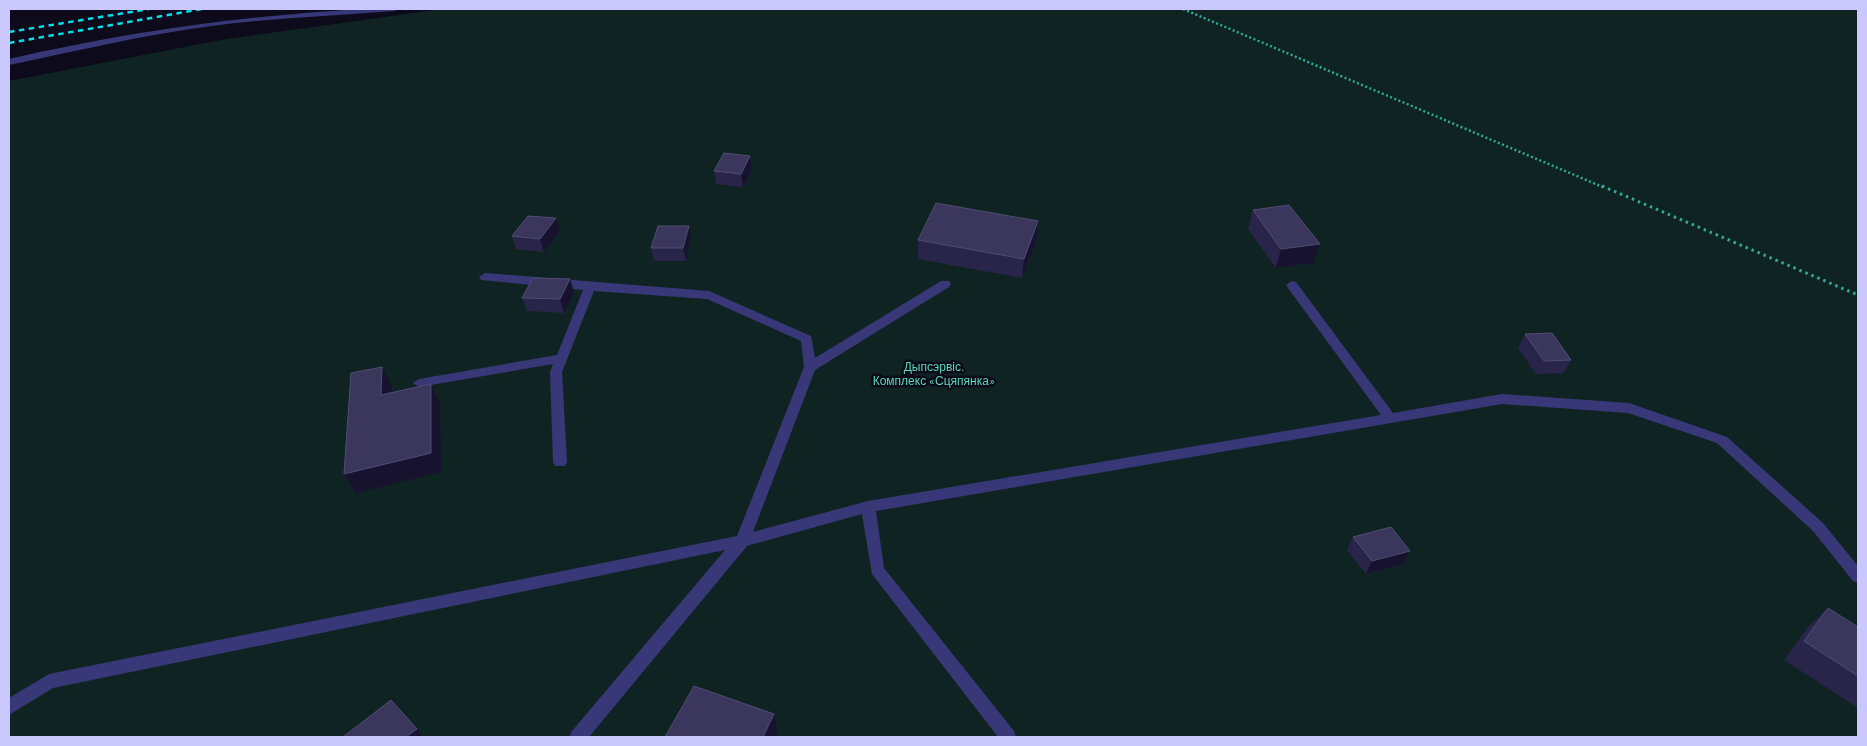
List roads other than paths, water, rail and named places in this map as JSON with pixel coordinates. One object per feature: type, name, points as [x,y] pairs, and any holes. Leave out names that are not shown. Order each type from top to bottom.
[{"type":"lane","points":[[9,62],[152,33],[308,15],[394,9]]},
{"type":"lane","points":[[485,278],[709,295],[807,339],[810,367],[742,541],[578,737]]},
{"type":"lane","points":[[810,367],[945,284]]},
{"type":"lane","points":[[1292,285],[1390,418]]},
{"type":"lane","points":[[560,462],[556,372],[590,287]]},
{"type":"lane","points":[[419,382],[562,358]]},
{"type":"lane","points":[[9,707],[49,681],[742,541],[868,507],[1502,399],[1629,408],[1722,440],[1818,527],[1858,577]]},
{"type":"lane","points":[[868,507],[877,570],[1008,737]]},
{"type":"railway","points":[[9,32],[149,9]]},
{"type":"railway","points":[[9,43],[202,9]]},
{"type":"park label","name":"Дыпсэрвіс. Комплекс «Сцяпянка»","points":[[934,373]]}]
